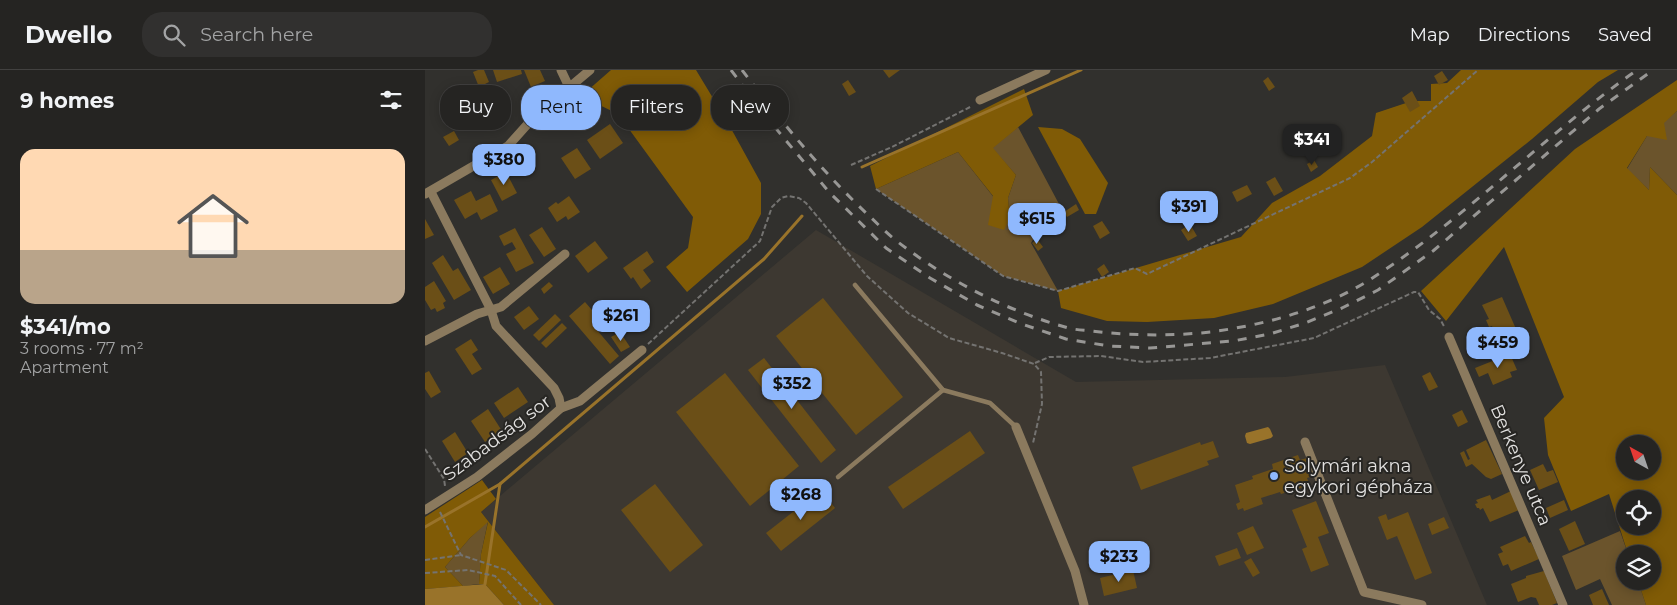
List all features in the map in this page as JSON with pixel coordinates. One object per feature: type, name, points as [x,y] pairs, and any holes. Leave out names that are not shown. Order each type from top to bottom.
[{"type":"street","points":[[561,70],[568,85]]},
{"type":"street","points":[[571,85],[590,70]]},
{"type":"street","points":[[980,100],[1047,70]]},
{"type":"street","points":[[522,130],[508,146],[428,193],[491,310],[496,326],[554,388],[561,408]]},
{"type":"street","points":[[425,342],[477,314],[501,307],[565,254]]},
{"type":"street","name":"Berkenye utca","points":[[1449,337],[1563,605]]},
{"type":"street","name":"Szabadság sor","points":[[425,510],[477,477],[532,434],[561,408],[579,401],[639,352]]},
{"type":"street","points":[[1016,427],[1075,570],[1084,605]]},
{"type":"street","points":[[1305,442],[1364,592],[1421,605]]},
{"type":"lane","points":[[855,286],[943,390],[990,403],[1016,427]]},
{"type":"lane","points":[[837,477],[943,390]]},
{"type":"path","points":[[876,189],[1003,276],[1058,291],[1135,268],[1147,274],[1350,178],[1372,162],[1478,70]]},
{"type":"path","points":[[851,165],[901,143],[980,100]]},
{"type":"path","points":[[639,352],[760,241],[772,207],[781,198],[788,196],[799,198],[811,209],[867,276],[908,313],[949,338],[1034,364],[1041,372],[1042,404],[1029,460]]},
{"type":"path","points":[[1034,364],[1049,357],[1101,356],[1143,362],[1210,358],[1314,338],[1414,292],[1418,292],[1429,310],[1440,319]]},
{"type":"path","points":[[425,449],[444,479],[447,496]]},
{"type":"path","points":[[439,510],[461,554]]},
{"type":"path","points":[[425,560],[461,554],[506,570],[541,605]]},
{"type":"path","points":[[425,574],[468,570],[494,576],[521,605]]},
{"type":"shaded area","points":[[611,70],[696,70],[711,95],[711,130],[732,130],[761,183],[761,214],[748,239],[687,292],[666,267],[688,248],[693,217],[630,130],[701,130],[701,85],[611,85],[611,111],[601,106],[601,85],[594,85]]},
{"type":"shaded area","points":[[1461,70],[1618,70],[1598,82],[1532,139],[1422,227],[1362,267],[1273,304],[1214,318],[1147,322],[1107,321],[1061,308],[1058,291],[1241,237],[1272,203],[1320,176],[1372,136],[1376,113],[1412,101],[1431,101],[1431,84],[1447,83]]},
{"type":"shaded area","points":[[1677,80],[1677,111],[1664,123],[1667,140],[1647,136],[1627,168],[1649,190],[1650,167],[1677,195],[1677,605],[1646,605],[1641,590],[1661,590],[1661,545],[1625,545],[1622,535],[1661,535],[1661,490],[1616,490],[1616,516],[1609,494],[1571,511],[1548,455],[1544,418],[1564,397],[1504,247],[1446,321],[1421,291],[1575,149]]},
{"type":"shaded area","points":[[1024,89],[1033,115],[993,148],[1016,175],[1008,198],[1010,218],[1004,230],[988,225],[993,196],[958,152],[876,189],[870,166]]},
{"type":"shaded area","points":[[1677,111],[1677,195],[1650,167],[1649,190],[1627,169],[1647,136]]},
{"type":"shaded area","points":[[1018,127],[1059,204],[1034,220],[1036,235],[1031,243],[1058,291],[1003,276],[876,189],[958,152],[1010,218],[1008,198],[1016,175],[992,148]]},
{"type":"shaded area","points":[[1038,127],[1062,129],[1080,139],[1108,183],[1096,214],[1085,214]]},
{"type":"shaded area","points":[[816,230],[1076,382],[1285,377],[1385,365],[1487,605],[554,605],[481,512]]},
{"type":"shaded area","points":[[1268,427],[1273,436],[1271,438],[1250,444],[1247,443],[1246,433]]},
{"type":"shaded area","points":[[482,480],[496,499],[481,512],[554,605],[504,605],[485,584],[479,584],[481,554],[488,522],[470,538],[445,567],[463,586],[425,589],[425,517]]},
{"type":"shaded area","points":[[488,521],[481,554],[479,584],[463,586],[445,567],[470,538]]},
{"type":"shaded area","points":[[1616,533],[1616,535],[1621,535],[1625,545],[1616,545],[1616,590],[1641,590],[1646,605],[1612,605],[1600,579],[1576,590],[1562,556]]},
{"type":"shaded area","points":[[485,584],[504,605],[425,605],[425,589]]},
{"type":"building","points":[[484,70],[489,82],[478,85],[473,72]]},
{"type":"building","points":[[493,70],[521,70],[522,74],[497,82]]},
{"type":"building","points":[[524,70],[540,70],[545,81],[530,85]]},
{"type":"building","points":[[883,70],[900,70],[889,78]]},
{"type":"building","points":[[1442,71],[1448,80],[1439,85],[1434,76]]},
{"type":"building","points":[[1268,77],[1275,87],[1269,91],[1263,81]]},
{"type":"building","points":[[848,80],[856,92],[849,96],[842,84]]},
{"type":"building","points":[[1412,91],[1420,106],[1410,112],[1402,98]]},
{"type":"building","points":[[610,124],[611,130],[614,130],[623,143],[600,159],[587,140]]},
{"type":"building","points":[[454,131],[459,140],[449,146],[443,137]]},
{"type":"building","points":[[577,148],[591,169],[575,179],[561,158]]},
{"type":"building","points":[[1314,160],[1318,167],[1311,172],[1307,164]]},
{"type":"building","points":[[506,172],[517,193],[502,201],[491,180]]},
{"type":"building","points":[[1275,177],[1283,191],[1274,196],[1266,182]]},
{"type":"building","points":[[1247,185],[1252,194],[1237,202],[1232,192]]},
{"type":"building","points":[[471,191],[476,201],[490,194],[498,211],[481,220],[477,212],[465,219],[454,200]]},
{"type":"building","points":[[569,196],[580,212],[568,220],[566,216],[557,222],[548,208]]},
{"type":"building","points":[[1076,204],[1079,210],[1067,217],[1064,212]]},
{"type":"building","points":[[1192,210],[1198,220],[1191,224],[1185,214]]},
{"type":"building","points":[[425,219],[434,235],[425,239]]},
{"type":"building","points":[[1102,221],[1110,233],[1100,239],[1093,226]]},
{"type":"building","points":[[1190,224],[1197,236],[1188,241],[1181,230]]},
{"type":"building","points":[[542,227],[556,249],[544,257],[529,235]]},
{"type":"building","points":[[515,228],[534,263],[516,272],[506,254],[516,249],[512,242],[504,246],[499,236]]},
{"type":"building","points":[[1037,239],[1043,247],[1038,251],[1032,243]]},
{"type":"building","points":[[595,241],[608,258],[588,273],[575,256]]},
{"type":"building","points":[[647,251],[654,262],[643,270],[651,281],[641,289],[633,277],[631,279],[623,268]]},
{"type":"building","points":[[443,255],[453,271],[458,268],[471,290],[454,300],[432,263]]},
{"type":"building","points":[[1104,264],[1109,272],[1102,277],[1097,269]]},
{"type":"building","points":[[500,267],[510,284],[493,294],[483,277]]},
{"type":"building","points":[[434,281],[446,301],[443,303],[445,308],[437,312],[435,308],[431,310],[425,300],[425,287]]},
{"type":"building","points":[[549,282],[553,286],[544,294],[541,289]]},
{"type":"building","points":[[1502,297],[1516,329],[1497,338],[1492,326],[1489,327],[1486,320],[1489,319],[1482,305]]},
{"type":"building","points":[[823,298],[903,397],[856,435],[776,336]]},
{"type":"building","points":[[585,302],[604,324],[597,330],[619,356],[610,364],[569,316]]},
{"type":"building","points":[[529,306],[539,319],[524,330],[514,317]]},
{"type":"building","points":[[555,314],[561,320],[539,341],[533,335]]},
{"type":"building","points":[[562,323],[567,328],[546,348],[541,343]]},
{"type":"building","points":[[620,332],[630,347],[621,352],[611,337]]},
{"type":"building","points":[[471,339],[478,350],[472,354],[482,369],[472,375],[455,349]]},
{"type":"building","points":[[1510,354],[1517,370],[1510,372],[1512,377],[1493,385],[1488,373],[1479,377],[1475,368]]},
{"type":"building","points":[[764,358],[836,450],[821,463],[748,370]]},
{"type":"building","points":[[429,371],[441,392],[431,398],[425,389],[425,373]]},
{"type":"building","points":[[1430,372],[1438,387],[1429,391],[1422,376]]},
{"type":"building","points":[[725,373],[799,466],[750,506],[676,412]]},
{"type":"building","points":[[518,387],[528,402],[504,418],[494,403]]},
{"type":"building","points":[[488,409],[502,431],[485,442],[471,421]]},
{"type":"building","points":[[1462,410],[1468,422],[1458,427],[1452,415]]},
{"type":"building","points":[[970,431],[985,453],[903,509],[888,487]]},
{"type":"building","points":[[455,432],[468,453],[455,462],[442,441]]},
{"type":"building","points":[[1486,440],[1502,474],[1491,479],[1486,477],[1472,464],[1466,467],[1460,453],[1464,451],[1468,460],[1470,459],[1466,450]]},
{"type":"building","points":[[1213,441],[1219,457],[1207,461],[1209,465],[1141,490],[1132,467],[1200,442],[1201,445]]},
{"type":"building","points":[[1298,455],[1300,460],[1307,458],[1313,476],[1307,478],[1310,485],[1261,498],[1263,504],[1244,511],[1243,508],[1238,510],[1236,504],[1240,502],[1235,485],[1253,479],[1252,476],[1273,469],[1272,464]]},
{"type":"building","points":[[1543,464],[1547,472],[1553,470],[1558,482],[1539,490],[1530,470]]},
{"type":"building","points":[[655,484],[703,545],[670,572],[621,510]]},
{"type":"building","points":[[821,490],[835,508],[781,551],[766,533]]},
{"type":"building","points":[[1511,491],[1519,510],[1490,522],[1483,508],[1480,510],[1475,504],[1478,503],[1476,500],[1490,495],[1492,500]]},
{"type":"building","points":[[1564,500],[1568,510],[1550,518],[1546,508]]},
{"type":"building","points":[[1316,501],[1329,533],[1318,537],[1329,565],[1311,572],[1302,549],[1307,547],[1292,510]]},
{"type":"building","points":[[1408,512],[1432,573],[1415,580],[1397,536],[1387,540],[1378,517],[1386,514],[1388,520]]},
{"type":"building","points":[[1444,517],[1449,528],[1432,535],[1428,524]]},
{"type":"building","points":[[1575,521],[1585,544],[1569,551],[1559,529]]},
{"type":"building","points":[[1253,526],[1264,548],[1247,555],[1237,533]]},
{"type":"building","points":[[1525,536],[1529,543],[1531,542],[1539,559],[1511,571],[1508,564],[1503,566],[1498,554],[1503,552],[1500,547]]},
{"type":"building","points":[[1237,548],[1241,558],[1219,566],[1215,556]]},
{"type":"building","points":[[1251,558],[1260,573],[1253,577],[1244,562]]},
{"type":"building","points":[[1133,570],[1137,588],[1104,596],[1100,578]]},
{"type":"building","points":[[1544,571],[1557,603],[1539,605],[1536,598],[1531,597],[1518,602],[1511,584],[1526,578],[1526,576]]},
{"type":"building","points":[[1602,589],[1609,605],[1593,605],[1589,595]]},
{"type":"waterway","points":[[862,167],[1081,70]]},
{"type":"waterway","points":[[425,527],[500,484],[764,259],[802,216]]},
{"type":"waterway","points":[[485,584],[500,484]]},
{"type":"railway","points":[[731,70],[763,113],[829,192],[886,248],[930,278],[977,305],[1019,323],[1066,339],[1109,346],[1150,348],[1233,341],[1270,334],[1305,323],[1342,308],[1378,290],[1433,251],[1599,109],[1653,70]]},
{"type":"railway","points":[[742,70],[801,144],[849,196],[894,239],[936,269],[999,303],[1065,327],[1107,333],[1152,335],[1211,332],[1254,325],[1316,306],[1355,288],[1409,253],[1442,228],[1603,95],[1637,70]]},
{"type":"place","name":"Solymári akna egykori gépháza","points":[[1274,476]]}]
